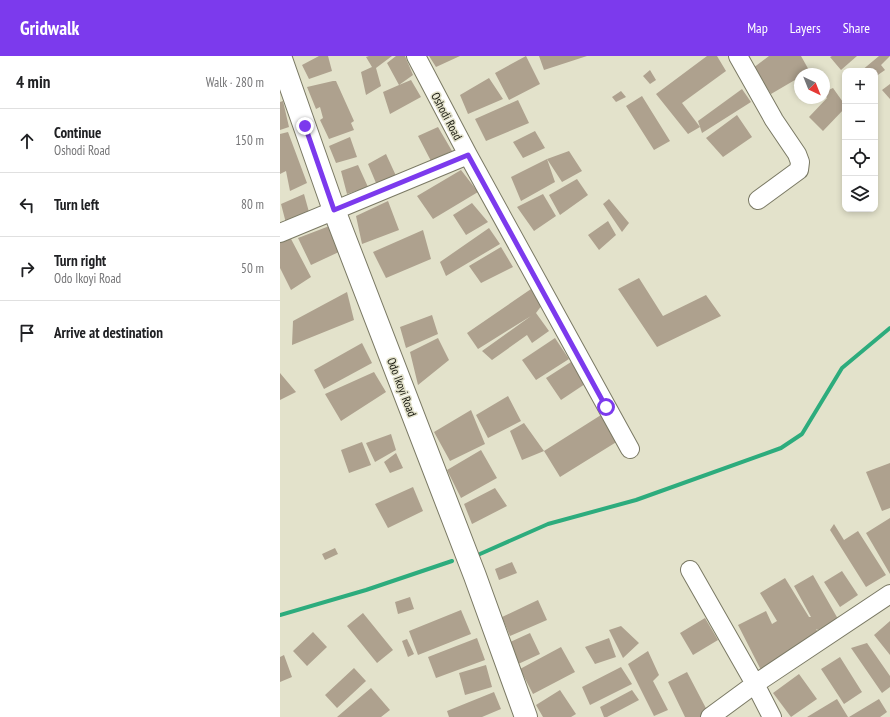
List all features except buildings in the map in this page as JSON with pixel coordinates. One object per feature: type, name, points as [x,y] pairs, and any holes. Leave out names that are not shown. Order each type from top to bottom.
[{"type":"main road","name":"Odo Ikoyi Road","points":[[280,56],[334,210],[475,576],[526,717]]},
{"type":"street","name":"Oshodi Road","points":[[416,56],[468,155],[630,449]]},
{"type":"street","points":[[738,56],[774,120],[797,154],[800,162],[799,170],[758,200]]},
{"type":"street","points":[[280,233],[468,155]]},
{"type":"street","points":[[690,570],[755,684],[772,717]]},
{"type":"street","points":[[710,717],[755,684],[890,594]]},
{"type":"waterway","points":[[480,554],[548,524],[636,500],[781,448],[802,434],[842,368],[890,328]]},
{"type":"waterway","points":[[280,615],[366,590],[452,561]]},
{"type":"route","points":[[305,126],[334,210],[468,155],[606,407]]}]
